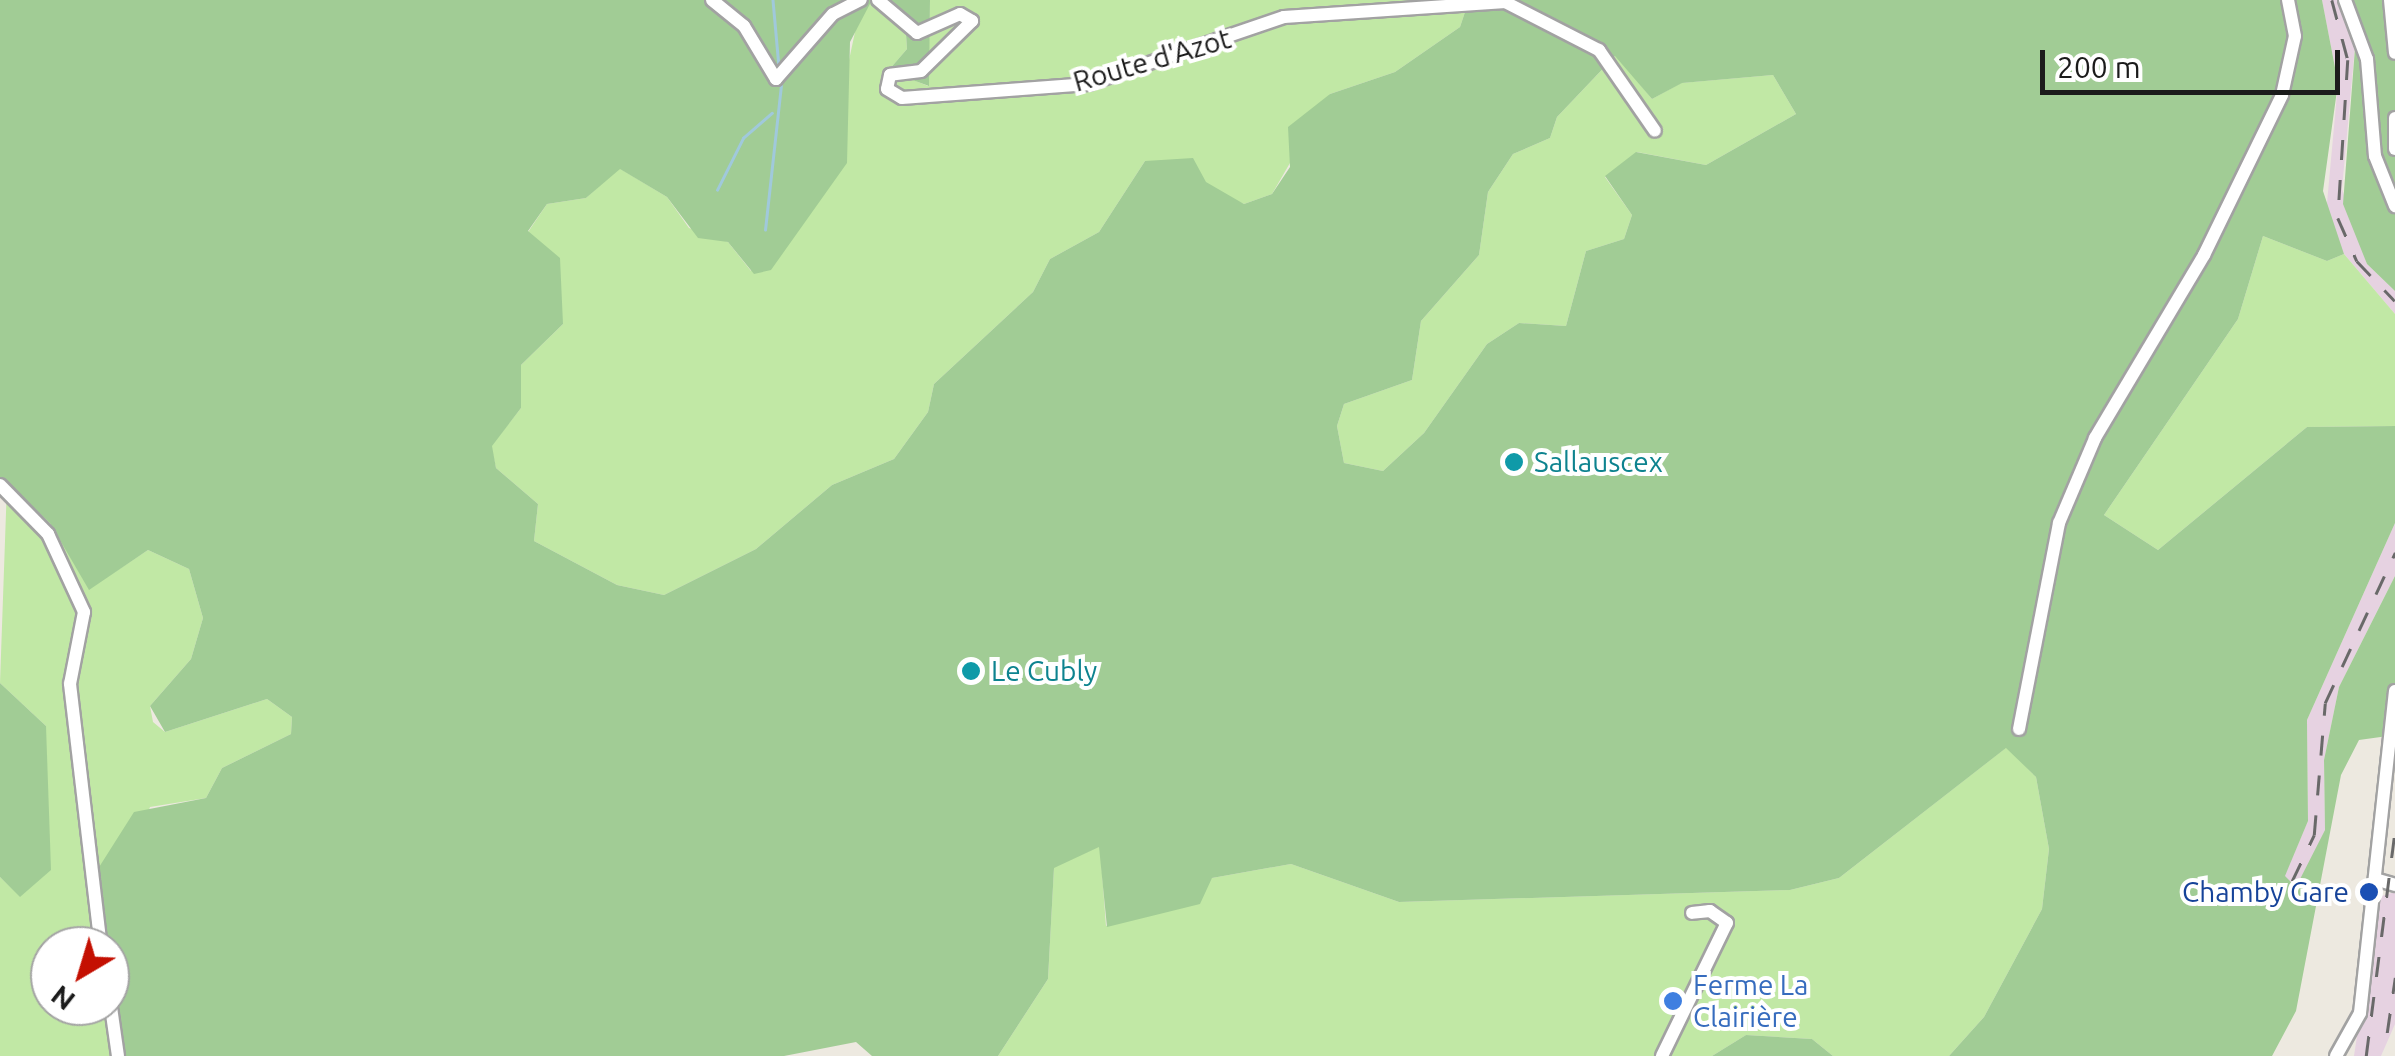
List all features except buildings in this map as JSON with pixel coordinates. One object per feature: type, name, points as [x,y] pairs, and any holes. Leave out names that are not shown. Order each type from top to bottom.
[{"type":"street","points":[[712,0],[744,26],[776,79],[833,14],[861,0]]},
{"type":"street","name":"Route d'Azot","points":[[878,0],[917,33],[960,14],[972,21],[920,71],[890,76],[887,89],[902,98],[1088,84],[1284,18],[1505,2],[1600,50],[1656,131]]},
{"type":"street","points":[[2018,729],[2059,524],[2095,438],[2204,254],[2282,95],[2296,36],[2288,0]]},
{"type":"street","points":[[2345,0],[2366,59],[2375,156],[2395,206]]},
{"type":"street","points":[[2390,0],[2395,53]]},
{"type":"street","points":[[2395,118],[2395,149]]},
{"type":"street","points":[[0,485],[48,534],[84,612],[70,684],[99,926]]},
{"type":"street","points":[[2336,1056],[2359,1019],[2378,880],[2395,691]]},
{"type":"street","points":[[2378,880],[2395,885]]},
{"type":"street","points":[[1662,1056],[1727,922],[1720,914],[1692,914]]},
{"type":"street","points":[[114,1026],[118,1056]]},
{"type":"shaded area","points":[[2322,0],[2341,0],[2356,35],[2342,189],[2367,264],[2395,291],[2395,314],[2344,254],[2326,214],[2338,83]]},
{"type":"shaded area","points":[[2395,523],[2395,576],[2339,687],[2324,760],[2325,830],[2297,888],[2284,877],[2308,821],[2307,720]]},
{"type":"shaded area","points":[[2395,892],[2395,1024],[2381,1056],[2354,1056],[2378,897]]},
{"type":"green space","points":[[0,0],[872,0],[850,42],[847,163],[771,270],[754,274],[728,242],[698,238],[667,197],[620,169],[586,198],[547,204],[528,231],[560,258],[563,324],[521,365],[521,408],[492,446],[496,468],[538,504],[534,541],[617,585],[664,595],[756,549],[832,485],[894,459],[928,412],[934,384],[1033,292],[1050,259],[1099,232],[1145,161],[1193,158],[1206,182],[1244,204],[1272,194],[1290,167],[1288,127],[1330,94],[1395,72],[1460,27],[1469,0],[2322,0],[2338,83],[2323,191],[2344,254],[2327,261],[2263,236],[2238,319],[2104,515],[2158,550],[2307,427],[2395,426],[2395,523],[2307,720],[2308,821],[2285,876],[2296,887],[2325,830],[2324,760],[2339,687],[2395,576],[2395,735],[2359,740],[2341,775],[2296,1011],[2272,1056],[1949,1056],[1984,1017],[2042,909],[2049,849],[2036,777],[2006,748],[1839,878],[1790,890],[1399,902],[1291,864],[1212,878],[1200,904],[1107,927],[1099,847],[1054,868],[1048,979],[998,1056],[872,1056],[856,1042],[784,1056],[118,1056],[116,1026],[130,1026],[130,926],[97,926],[89,883],[134,812],[206,798],[222,768],[291,734],[292,717],[267,699],[165,732],[150,706],[191,659],[203,618],[189,569],[148,550],[89,590],[50,523],[8,484],[0,494]],"holes":[[[1615,56],[1652,99],[1682,83],[1773,75],[1796,114],[1706,165],[1636,152],[1605,176],[1632,215],[1624,239],[1586,251],[1566,326],[1519,323],[1487,344],[1424,433],[1383,471],[1344,463],[1337,426],[1344,404],[1412,380],[1421,321],[1479,255],[1488,192],[1513,154],[1550,138],[1557,117]]]},
{"type":"green space","points":[[872,0],[905,19],[907,49],[889,70],[928,86],[930,0],[1469,0],[1460,27],[1395,72],[1330,94],[1272,194],[1244,204],[1145,161],[1099,232],[1050,259],[1033,292],[934,384],[928,412],[894,459],[832,485],[756,549],[664,595],[617,585],[534,541],[538,504],[496,468],[491,446],[521,408],[521,365],[563,324],[528,232],[547,204],[586,198],[619,168],[667,197],[689,228],[728,242],[751,271],[848,65],[859,13]]},
{"type":"green space","points":[[885,0],[930,0],[929,86],[888,71],[907,49],[905,20]]},
{"type":"green space","points":[[2341,0],[2395,0],[2395,291],[2367,264],[2343,204],[2356,35]]},
{"type":"green space","points":[[1616,55],[1652,99],[1681,83],[1773,75],[1796,114],[1706,165],[1637,152],[1605,177],[1632,215],[1624,239],[1586,251],[1566,326],[1519,323],[1487,344],[1424,433],[1383,471],[1344,463],[1337,426],[1344,404],[1412,380],[1421,321],[1479,255],[1488,192],[1513,154],[1550,138],[1557,117]]},
{"type":"green space","points":[[2263,236],[2327,261],[2344,254],[2395,314],[2395,426],[2307,427],[2158,550],[2104,515],[2238,319]]},
{"type":"green space","points":[[7,484],[51,523],[89,589],[148,550],[189,569],[203,618],[191,659],[150,706],[153,722],[165,732],[267,699],[292,717],[291,734],[222,768],[206,798],[150,807],[108,926],[30,926],[30,1026],[113,1026],[118,1056],[0,1056],[0,877],[20,896],[46,726],[0,683]]},
{"type":"green space","points":[[0,683],[46,726],[51,870],[20,897],[0,877]]},
{"type":"green space","points":[[2007,747],[2036,777],[2049,849],[2042,909],[1984,1017],[1949,1056],[1833,1056],[1812,1039],[1746,1035],[1712,1056],[998,1056],[1048,979],[1054,867],[1100,846],[1106,926],[1212,878],[1291,864],[1399,902],[1790,890],[1839,878]]},
{"type":"green space","points":[[1746,1035],[1812,1039],[1833,1056],[1712,1056]]},
{"type":"waterway","points":[[773,0],[779,67]]},
{"type":"waterway","points":[[765,230],[781,86]]},
{"type":"waterway","points":[[717,190],[743,138],[772,113]]},
{"type":"railway","points":[[2332,0],[2348,60],[2338,218],[2357,261],[2395,301]]},
{"type":"railway","points":[[2292,881],[2314,835],[2325,703],[2395,553]]},
{"type":"railway","points":[[2366,1056],[2395,829]]},
{"type":"railway","points":[[2387,1033],[2395,978]]},
{"type":"place","name":"Sallauscex","points":[[1514,462]]},
{"type":"place","name":"Le Cubly","points":[[971,671]]},
{"type":"place","name":"Chamby Gare","points":[[2369,892]]},
{"type":"place","name":"Ferme La Clairière","points":[[1673,1001]]}]
